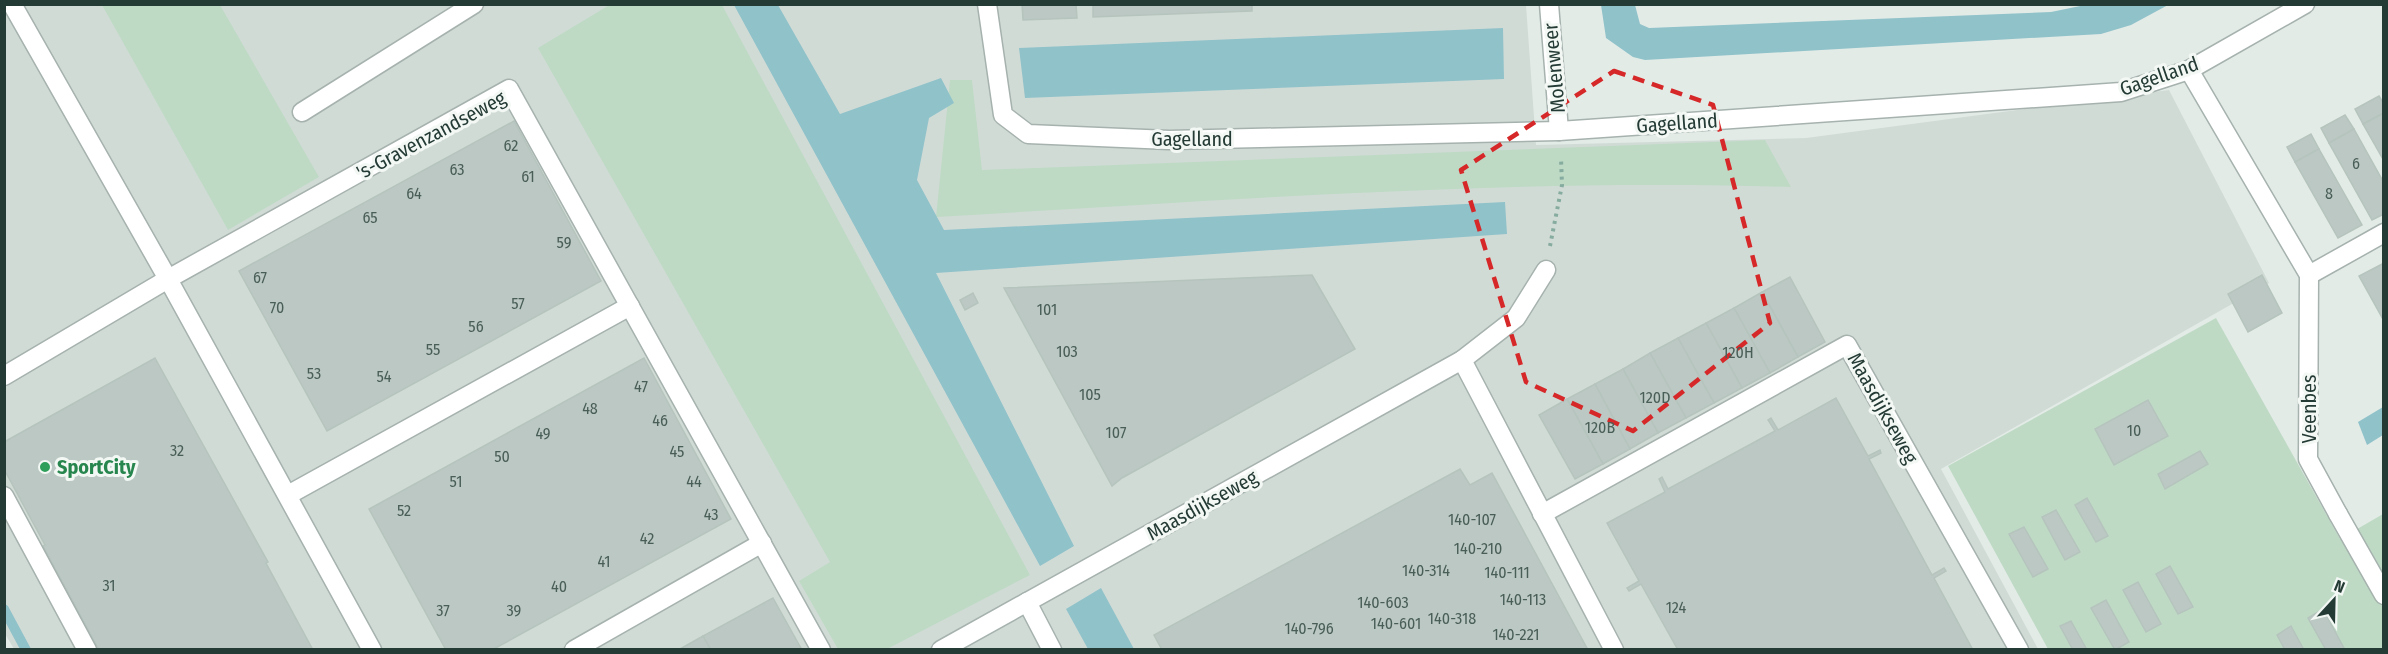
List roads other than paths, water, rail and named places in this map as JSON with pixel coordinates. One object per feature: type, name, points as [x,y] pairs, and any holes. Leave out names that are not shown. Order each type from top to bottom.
[{"type":"street","points":[[12,4],[168,279],[372,650]]},
{"type":"street","points":[[302,112],[474,4]]},
{"type":"street","name":"Gagelland","points":[[987,4],[1003,115],[1028,134],[1169,140],[1559,131],[2121,92],[2189,70],[2305,4]]},
{"type":"street","name":"Molenweer","points":[[1549,4],[1559,131]]},
{"type":"street","points":[[2189,70],[2309,275],[2384,233]]},
{"type":"street","name":"'s-Gravenzandseweg","points":[[4,376],[168,279],[509,89],[821,650]]},
{"type":"street","name":"Maasdijkseweg","points":[[941,650],[1462,360],[1516,318],[1546,270]]},
{"type":"street","name":"Veenbes","points":[[2309,275],[2308,459],[2384,595]]},
{"type":"street","points":[[288,495],[630,306]]},
{"type":"street","name":"Maasdijkseweg","points":[[1542,514],[1847,345],[2019,650]]},
{"type":"street","points":[[1462,360],[1614,650]]},
{"type":"street","points":[[4,496],[87,650]]},
{"type":"street","points":[[574,650],[762,543]]},
{"type":"street","points":[[1027,602],[1052,650]]},
{"type":"water","points":[[2090,4],[2168,5],[2131,25],[2101,34],[1645,60],[1633,57],[1606,38],[1601,5],[1635,5],[1640,24],[1649,28],[2051,12]]},
{"type":"water","points":[[734,5],[778,5],[840,114],[941,78],[954,103],[929,118],[917,180],[944,230],[1505,202],[1507,234],[936,273],[1074,546],[1040,566]]},
{"type":"water","points":[[1503,28],[1504,79],[1025,98],[1019,48]]},
{"type":"water","points":[[2383,407],[2383,435],[2367,445],[2358,422]]},
{"type":"water","points":[[1101,588],[1134,649],[1088,649],[1066,609]]},
{"type":"waterway","points":[[4,609],[26,650]]},
{"type":"place","name":"SportCity","points":[[45,467]]}]
